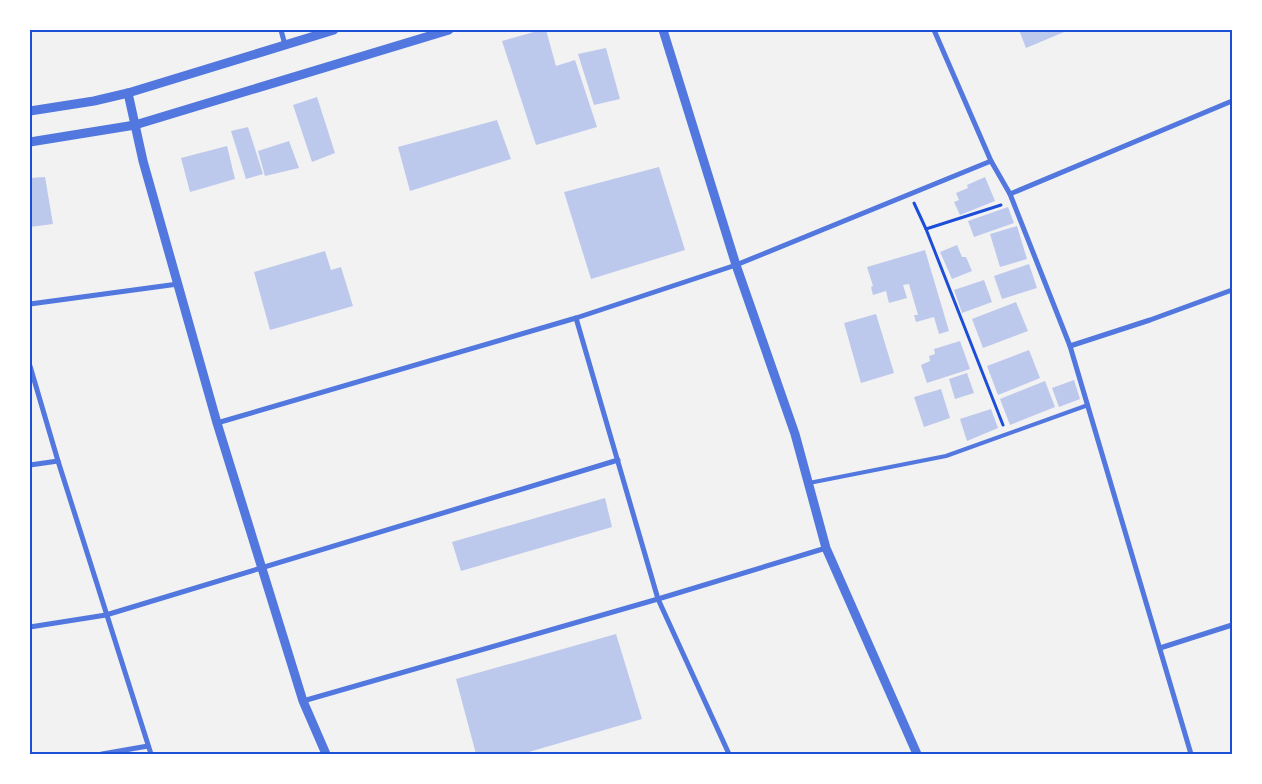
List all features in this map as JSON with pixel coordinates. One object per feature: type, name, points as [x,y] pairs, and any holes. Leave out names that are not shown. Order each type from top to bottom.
[{"type":"street","points":[[281,30],[285,45]]},
{"type":"street","points":[[30,111],[94,101],[128,93],[334,30]]},
{"type":"street","points":[[30,142],[135,125],[448,30]]},
{"type":"street","points":[[663,30],[736,265],[795,434],[826,548],[917,754]]},
{"type":"street","points":[[934,30],[991,160],[1010,194],[1070,346],[1191,754]]},
{"type":"street","points":[[128,93],[143,161],[217,423],[303,701],[326,754]]},
{"type":"street","points":[[1010,194],[1232,101]]},
{"type":"street","points":[[217,423],[576,318],[736,265],[991,160]]},
{"type":"street","points":[[30,304],[178,284]]},
{"type":"street","points":[[1070,346],[1150,320],[1232,290]]},
{"type":"street","points":[[576,318],[658,599],[729,754]]},
{"type":"street","points":[[30,366],[106,615],[151,754]]},
{"type":"street","points":[[30,465],[58,460]]},
{"type":"street","points":[[30,627],[106,615],[618,460]]},
{"type":"street","points":[[303,701],[658,599],[826,548]]},
{"type":"street","points":[[1160,648],[1232,624]]},
{"type":"street","points":[[102,754],[148,746]]},
{"type":"lane","points":[[808,483],[946,456],[1088,406]]},
{"type":"path","points":[[910,194],[926,229],[1006,435]]},
{"type":"path","points":[[926,229],[1013,201]]},
{"type":"building","points":[[546,30],[556,66],[575,60],[597,127],[536,145],[502,41]]},
{"type":"building","points":[[1019,30],[1069,30],[1026,48]]},
{"type":"building","points":[[606,48],[620,99],[594,105],[578,54]]},
{"type":"building","points":[[317,97],[335,153],[312,162],[293,105]]},
{"type":"building","points":[[497,120],[511,159],[410,191],[398,147]]},
{"type":"building","points":[[248,127],[263,174],[246,179],[231,131]]},
{"type":"building","points":[[289,141],[299,168],[265,176],[258,151]]},
{"type":"building","points":[[227,146],[235,179],[190,192],[181,158]]},
{"type":"building","points":[[659,167],[685,250],[591,279],[564,192]]},
{"type":"building","points":[[45,177],[53,224],[30,227],[30,178]]},
{"type":"building","points":[[985,177],[995,201],[960,215],[954,202],[959,200],[956,193],[968,188],[967,185]]},
{"type":"building","points":[[1008,207],[1014,223],[974,237],[968,221]]},
{"type":"building","points":[[1017,226],[1027,259],[1000,267],[990,234]]},
{"type":"building","points":[[957,245],[962,257],[966,257],[972,271],[952,279],[940,252]]},
{"type":"building","points":[[925,250],[949,331],[939,334],[934,317],[916,322],[914,315],[918,315],[909,284],[903,285],[907,298],[889,303],[886,291],[873,295],[871,287],[873,286],[867,267]]},
{"type":"building","points":[[325,251],[331,270],[341,267],[353,306],[270,330],[254,272]]},
{"type":"building","points":[[1029,264],[1037,288],[1002,299],[994,276]]},
{"type":"building","points":[[984,280],[992,302],[962,313],[954,290]]},
{"type":"building","points":[[1016,302],[1028,331],[983,348],[972,319]]},
{"type":"building","points":[[876,314],[894,373],[861,383],[844,323]]},
{"type":"building","points":[[960,341],[970,369],[927,383],[921,365],[930,361],[929,356],[935,354],[934,349]]},
{"type":"building","points":[[1029,350],[1040,378],[998,395],[987,366]]},
{"type":"building","points":[[967,373],[974,393],[955,399],[949,379]]},
{"type":"building","points":[[1074,380],[1080,399],[1059,407],[1052,388]]},
{"type":"building","points":[[1045,381],[1055,407],[1010,425],[1000,399]]},
{"type":"building","points":[[941,389],[950,418],[924,427],[914,397]]},
{"type":"building","points":[[991,409],[998,428],[967,441],[960,419]]},
{"type":"building","points":[[605,498],[612,527],[461,571],[452,542]]},
{"type":"building","points":[[616,634],[642,719],[522,754],[476,754],[456,679]]}]
